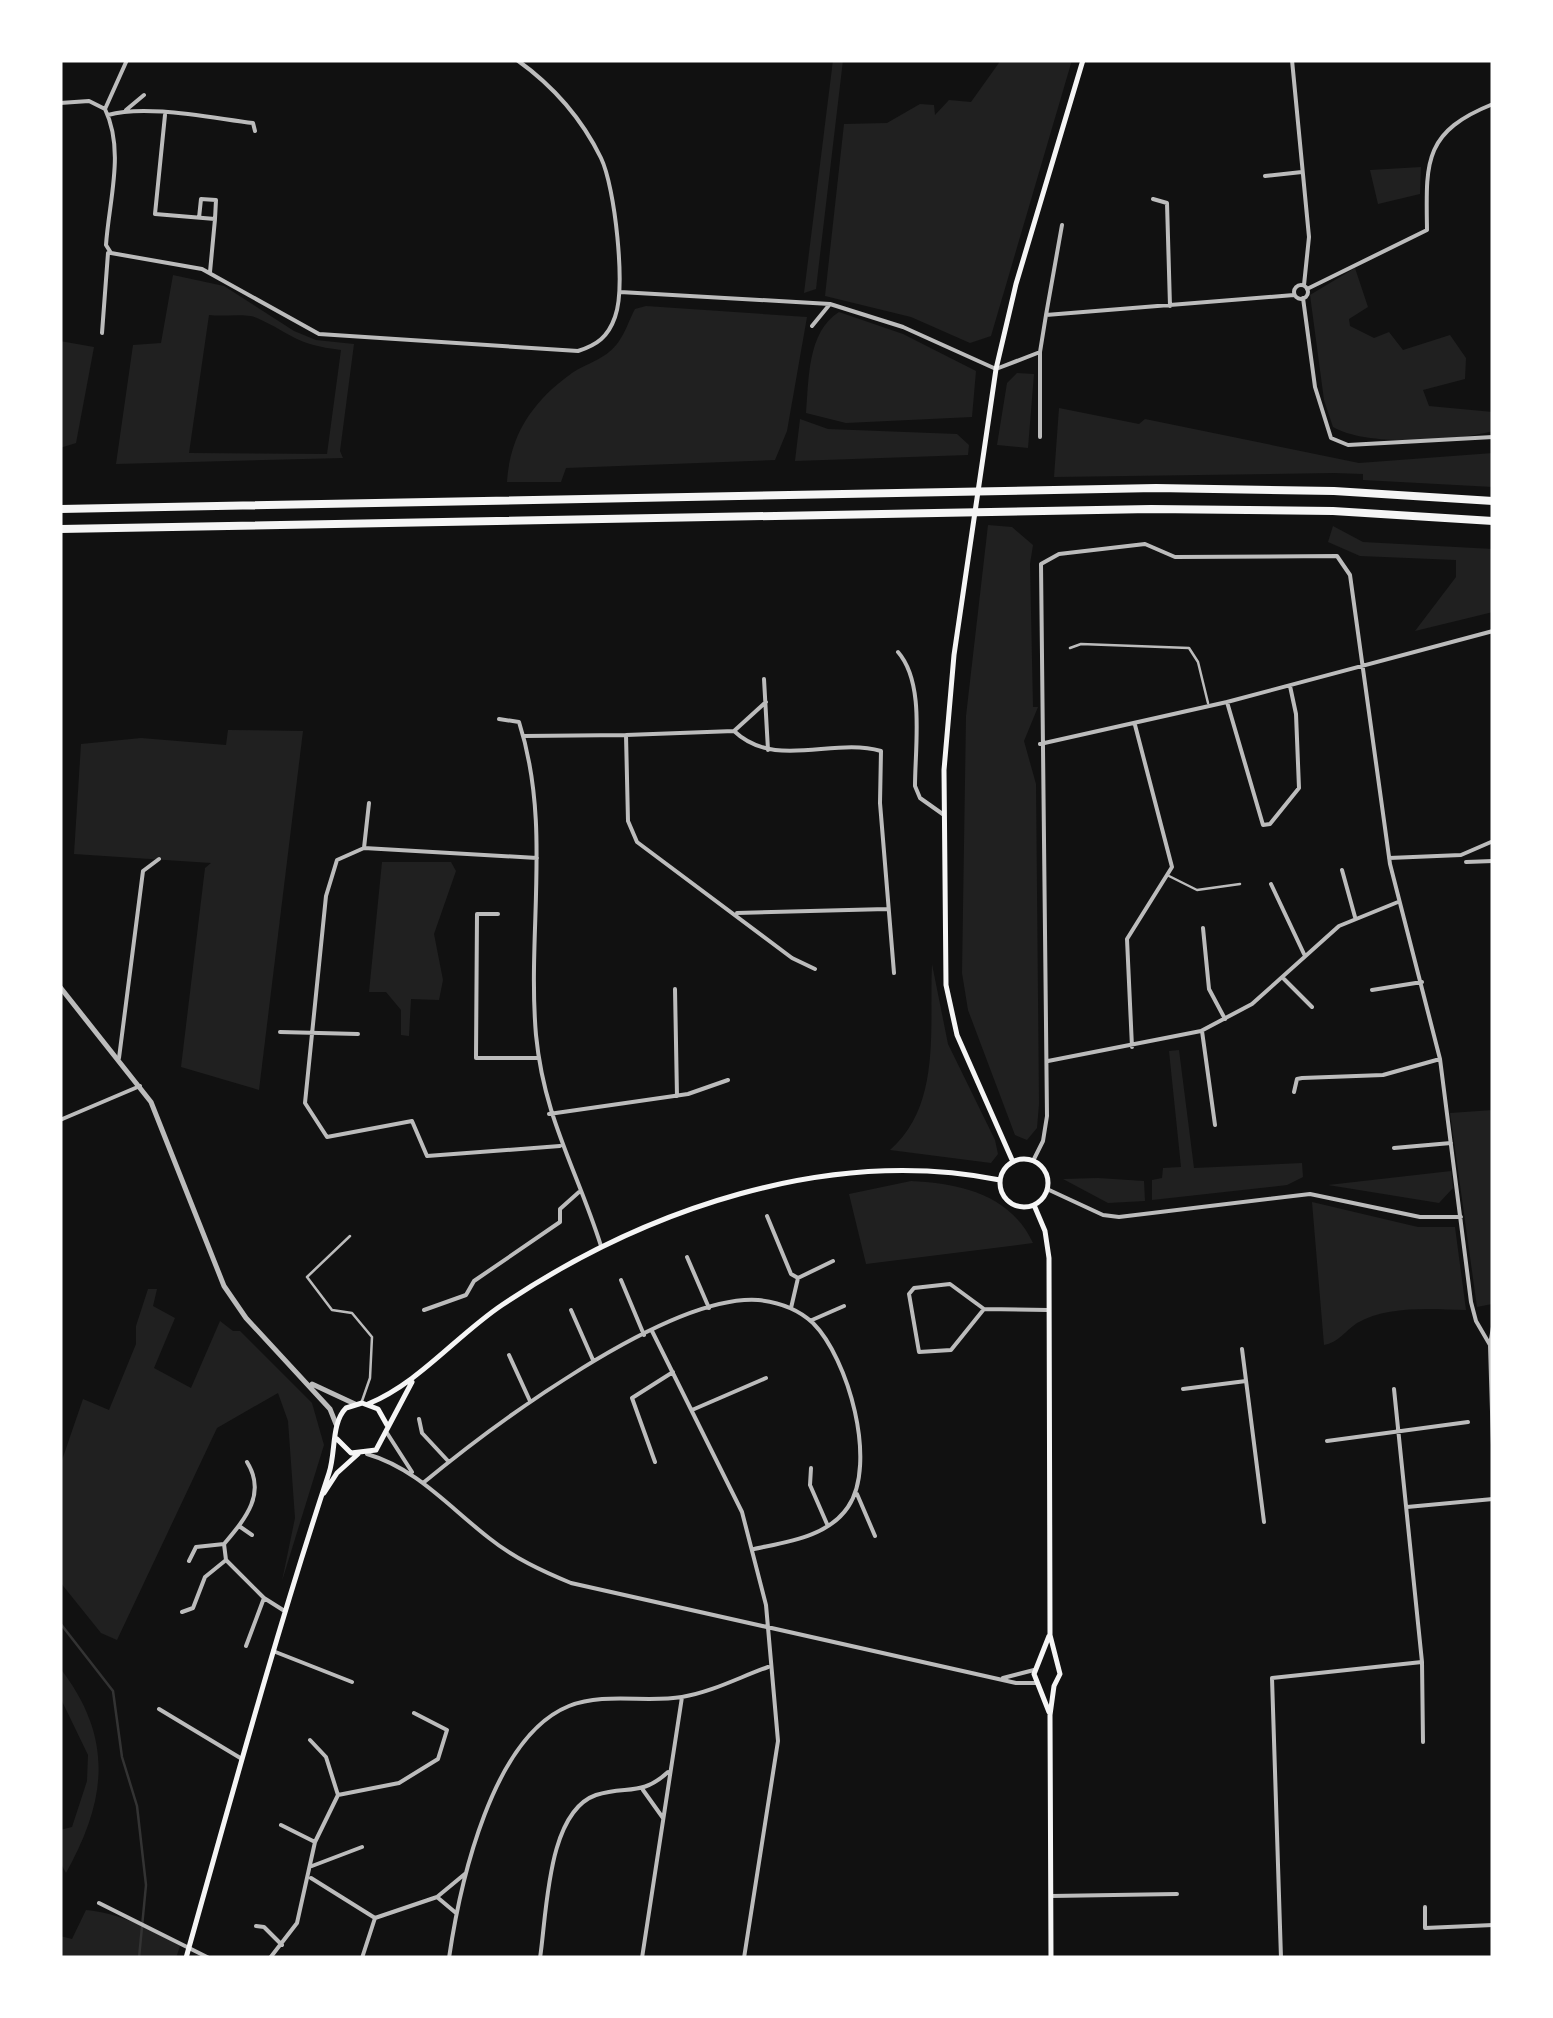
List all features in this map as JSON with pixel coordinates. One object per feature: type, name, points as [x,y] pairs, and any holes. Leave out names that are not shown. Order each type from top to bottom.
[{"type":"highway","points":[[60,509],[1139,488],[1334,491],[1493,501]]},
{"type":"highway","points":[[60,530],[1132,509],[1348,512],[1493,521]]},
{"type":"main road","points":[[1013,1162],[957,1035],[944,953],[944,815],[950,692],[996,369],[1016,284],[1083,60]]},
{"type":"main road","points":[[1013,1162],[1032,1161],[1047,1176],[1047,1190],[1034,1205]]},
{"type":"main road","points":[[1000,1180],[1013,1162]]},
{"type":"main road","points":[[186,1958],[283,1610],[320,1500],[340,1414],[416,1375],[494,1311],[600,1246],[700,1206],[814,1180],[918,1169],[1000,1180]]},
{"type":"main road","points":[[1000,1180],[1012,1204],[1034,1205]]},
{"type":"main road","points":[[1034,1205],[1047,1244],[1050,1636],[1060,1674],[1050,1715],[1051,1958]]},
{"type":"main road","points":[[337,1439],[358,1454],[367,1454],[382,1444],[416,1375]]},
{"type":"main road","points":[[361,1404],[378,1409],[387,1429]]},
{"type":"main road","points":[[320,1500],[337,1473],[358,1454]]},
{"type":"main road","points":[[1050,1636],[1034,1670],[1050,1715]]},
{"type":"main road","points":[[1040,1663],[1056,1665]]},
{"type":"main road","points":[[1039,1685],[1054,1686]]},
{"type":"street","points":[[102,333],[116,147],[106,112],[127,60]]},
{"type":"street","points":[[108,251],[210,272],[318,334],[578,351],[596,345],[606,334],[620,292],[609,180],[602,160],[551,87],[517,60]]},
{"type":"street","points":[[1292,60],[1309,237],[1303,298],[1314,387],[1331,438],[1348,445],[1493,438]]},
{"type":"street","points":[[126,110],[144,95]]},
{"type":"street","points":[[60,103],[89,102],[106,112],[126,110],[253,123],[255,131]]},
{"type":"street","points":[[1294,295],[1296,287],[1306,287],[1426,230],[1426,177],[1433,148],[1455,121],[1493,104]]},
{"type":"street","points":[[165,115],[155,214],[215,219]]},
{"type":"street","points":[[1265,176],[1302,172]]},
{"type":"street","points":[[199,218],[201,199],[216,200],[210,272]]},
{"type":"street","points":[[1153,199],[1167,203],[1170,306]]},
{"type":"street","points":[[1040,437],[1040,352],[1062,225]]},
{"type":"street","points":[[620,292],[830,304],[903,327],[996,369],[1040,352]]},
{"type":"street","points":[[1046,315],[1294,295],[1303,298]]},
{"type":"street","points":[[812,326],[830,304]]},
{"type":"street","points":[[1032,1161],[1045,1134],[1047,1061],[1040,744],[1044,711],[1041,564],[1059,554],[1145,544],[1175,557],[1337,556],[1350,575],[1358,666],[1398,902],[1440,1059],[1470,1302],[1490,1344]]},
{"type":"street","points":[[1040,744],[1135,725],[1493,631]]},
{"type":"street","points":[[898,652],[912,680],[915,786],[920,798],[944,815]]},
{"type":"street","points":[[764,679],[768,750]]},
{"type":"street","points":[[1227,702],[1264,826],[1270,824],[1299,788],[1296,714],[1290,685]]},
{"type":"street","points":[[734,731],[766,702]]},
{"type":"street","points":[[500,719],[519,722],[534,792],[538,858],[538,1058],[549,1114],[600,1246]]},
{"type":"street","points":[[1132,1047],[1125,948],[1172,867],[1135,725]]},
{"type":"street","points":[[524,736],[734,731],[768,750],[882,751],[880,803],[894,973]]},
{"type":"street","points":[[626,734],[630,833],[792,958],[815,969]]},
{"type":"street","points":[[364,848],[369,803]]},
{"type":"street","points":[[1389,858],[1461,855],[1490,842]]},
{"type":"street","points":[[538,858],[364,848],[337,860],[330,875],[304,1103],[327,1137],[412,1121],[427,1156],[560,1146]]},
{"type":"street","points":[[119,1058],[143,871],[159,859]]},
{"type":"street","points":[[1466,862],[1493,861]]},
{"type":"street","points":[[1342,870],[1355,917]]},
{"type":"street","points":[[1271,884],[1304,954]]},
{"type":"street","points":[[1047,1061],[1132,1047],[1201,1030],[1226,1019],[1283,978],[1304,954],[1355,917],[1398,902]]},
{"type":"street","points":[[732,912],[890,910]]},
{"type":"street","points":[[498,914],[477,914],[476,1058],[538,1058]]},
{"type":"street","points":[[1203,928],[1209,989],[1226,1019]]},
{"type":"street","points":[[1283,978],[1312,1007]]},
{"type":"street","points":[[1372,990],[1422,982]]},
{"type":"street","points":[[60,987],[119,1058],[160,1119],[224,1286],[246,1318],[308,1381],[336,1424]]},
{"type":"street","points":[[675,990],[677,1096]]},
{"type":"street","points":[[1201,1030],[1206,1036],[1215,1125]]},
{"type":"street","points":[[280,1032],[358,1034]]},
{"type":"street","points":[[1294,1092],[1297,1079],[1383,1075],[1440,1059]]},
{"type":"street","points":[[549,1114],[677,1096],[728,1080]]},
{"type":"street","points":[[60,1120],[140,1086]]},
{"type":"street","points":[[1394,1148],[1451,1143]]},
{"type":"street","points":[[1047,1190],[1103,1215],[1119,1217],[1310,1194],[1420,1217],[1461,1217]]},
{"type":"street","points":[[424,1310],[466,1296],[474,1280],[560,1222],[560,1209],[579,1192]]},
{"type":"street","points":[[767,1216],[792,1274],[798,1278]]},
{"type":"street","points":[[688,1257],[709,1308]]},
{"type":"street","points":[[790,1308],[798,1278],[833,1261]]},
{"type":"street","points":[[620,1280],[644,1335]]},
{"type":"street","points":[[984,1309],[951,1350],[924,1356],[918,1352],[909,1294],[914,1288],[950,1284],[984,1309],[1048,1310]]},
{"type":"street","points":[[423,1483],[530,1403],[594,1362],[652,1331],[709,1308],[756,1300],[790,1308],[811,1321],[839,1360],[851,1400],[860,1463],[856,1492],[847,1510],[828,1526],[754,1549]]},
{"type":"street","points":[[811,1321],[844,1306]]},
{"type":"street","points":[[571,1310],[594,1362]]},
{"type":"street","points":[[1493,1326],[1493,1446]]},
{"type":"street","points":[[652,1331],[742,1512],[754,1549],[769,1628],[769,1667],[777,1701],[778,1741],[744,1958]]},
{"type":"street","points":[[1242,1349],[1264,1522]]},
{"type":"street","points":[[509,1356],[530,1403]]},
{"type":"street","points":[[654,1462],[632,1398],[672,1372]]},
{"type":"street","points":[[692,1410],[766,1378]]},
{"type":"street","points":[[308,1381],[361,1404]]},
{"type":"street","points":[[1183,1389],[1246,1381]]},
{"type":"street","points":[[1394,1389],[1422,1662],[1423,1742]]},
{"type":"street","points":[[418,1419],[422,1434],[449,1462]]},
{"type":"street","points":[[1327,1441],[1468,1422]]},
{"type":"street","points":[[387,1429],[415,1476]]},
{"type":"street","points":[[367,1454],[390,1460],[415,1476],[510,1554],[556,1577],[611,1595],[1039,1685]]},
{"type":"street","points":[[189,1560],[196,1547],[224,1544],[239,1526],[258,1488],[248,1462]]},
{"type":"street","points":[[811,1468],[810,1485],[828,1526]]},
{"type":"street","points":[[856,1492],[876,1536]]},
{"type":"street","points":[[1407,1507],[1493,1499]]},
{"type":"street","points":[[239,1526],[252,1535]]},
{"type":"street","points":[[224,1544],[226,1560],[264,1598],[283,1610]]},
{"type":"street","points":[[182,1612],[193,1608],[205,1577],[226,1560]]},
{"type":"street","points":[[246,1646],[264,1598]]},
{"type":"street","points":[[272,1650],[352,1682]]},
{"type":"street","points":[[1281,1958],[1272,1678],[1422,1662]]},
{"type":"street","points":[[449,1958],[467,1872],[511,1759],[540,1724],[586,1701],[682,1697],[769,1667]]},
{"type":"street","points":[[1003,1678],[1034,1670]]},
{"type":"street","points":[[642,1958],[682,1697]]},
{"type":"street","points":[[159,1710],[242,1759]]},
{"type":"street","points":[[338,1796],[399,1783],[438,1759],[447,1730],[414,1713]]},
{"type":"street","points":[[270,1958],[297,1924],[316,1842],[338,1796],[326,1757],[310,1740]]},
{"type":"street","points":[[540,1958],[560,1832],[569,1812],[590,1797],[643,1790],[671,1770]]},
{"type":"street","points":[[643,1790],[664,1818]]},
{"type":"street","points":[[281,1825],[316,1842]]},
{"type":"street","points":[[312,1866],[362,1848]]},
{"type":"street","points":[[376,1918],[437,1897],[467,1872]]},
{"type":"street","points":[[310,1878],[376,1918]]},
{"type":"street","points":[[1050,1896],[1176,1894]]},
{"type":"street","points":[[437,1897],[456,1913]]},
{"type":"street","points":[[99,1903],[190,1945],[209,1958]]},
{"type":"street","points":[[1425,1908],[1425,1928],[1493,1925]]},
{"type":"street","points":[[362,1958],[376,1918]]},
{"type":"street","points":[[256,1926],[264,1927],[282,1945]]},
{"type":"lane","points":[[1070,648],[1081,644],[1189,648],[1198,662],[1208,705]]},
{"type":"lane","points":[[1169,876],[1197,890],[1240,884]]},
{"type":"lane","points":[[350,1236],[307,1277],[332,1310],[352,1312],[372,1337],[370,1378],[361,1404]]},
{"type":"shaded area","points":[[833,60],[843,60],[816,289],[804,293]]},
{"type":"shaded area","points":[[1001,60],[1072,60],[991,336],[970,343],[911,317],[825,296],[844,124],[887,123],[920,104],[934,105],[935,115],[949,100],[971,102]]},
{"type":"shaded area","points":[[1421,167],[1420,194],[1378,204],[1370,170]]},
{"type":"shaded area","points":[[1355,268],[1368,307],[1349,319],[1350,326],[1374,338],[1389,332],[1403,350],[1450,335],[1466,358],[1465,379],[1423,390],[1429,406],[1493,412],[1493,431],[1389,440],[1333,427],[1324,400],[1310,295]]},
{"type":"shaded area","points":[[173,275],[224,286],[294,331],[316,340],[354,344],[340,451],[343,458],[116,464],[133,345],[161,343]],"holes":[[[209,315],[252,317],[304,342],[341,350],[327,454],[189,453]]]},
{"type":"shaded area","points":[[646,306],[807,317],[787,431],[775,460],[566,468],[561,482],[507,482],[513,449],[535,407],[572,373],[612,349],[635,309]]},
{"type":"shaded area","points":[[839,312],[903,334],[976,371],[972,417],[846,423],[806,413],[815,344]]},
{"type":"shaded area","points":[[60,341],[94,347],[76,443],[60,448]]},
{"type":"shaded area","points":[[1017,373],[1034,374],[1028,448],[997,445],[1007,383]]},
{"type":"shaded area","points":[[1059,408],[1139,424],[1145,419],[1359,463],[1493,453],[1493,487],[1363,480],[1363,474],[1334,473],[1054,477]]},
{"type":"shaded area","points":[[800,419],[828,429],[957,434],[969,445],[968,455],[795,461]]},
{"type":"shaded area","points":[[988,525],[1012,527],[1033,545],[1033,707],[1038,707],[1024,741],[1036,784],[1039,1104],[1037,1128],[1027,1140],[1015,1135],[968,1010],[962,973],[966,716]]},
{"type":"shaded area","points":[[1333,526],[1363,542],[1493,549],[1493,612],[1415,631],[1456,577],[1456,560],[1360,556],[1328,542]]},
{"type":"shaded area","points":[[228,730],[303,731],[259,1090],[181,1067],[205,868],[211,863],[74,854],[81,744],[141,738],[226,745]]},
{"type":"shaded area","points":[[382,862],[451,862],[456,871],[434,934],[443,980],[439,1000],[411,999],[409,1036],[401,1035],[401,1010],[386,992],[369,992]]},
{"type":"shaded area","points":[[932,964],[948,1044],[995,1140],[998,1154],[991,1163],[890,1150],[907,1132],[925,1088],[931,1039]]},
{"type":"shaded area","points":[[1179,1050],[1194,1168],[1302,1163],[1303,1177],[1287,1185],[1152,1200],[1152,1180],[1162,1178],[1163,1168],[1181,1167],[1169,1051]]},
{"type":"shaded area","points":[[1493,1110],[1493,1297],[1492,1304],[1477,1307],[1450,1113]]},
{"type":"shaded area","points":[[1451,1171],[1453,1188],[1439,1203],[1328,1185]]},
{"type":"shaded area","points":[[1063,1179],[1144,1181],[1145,1201],[1108,1203]]},
{"type":"shaded area","points":[[911,1181],[965,1189],[998,1203],[1012,1213],[1033,1243],[866,1264],[849,1194]]},
{"type":"shaded area","points":[[1312,1202],[1418,1227],[1455,1227],[1466,1310],[1382,1313],[1357,1323],[1324,1345]]},
{"type":"shaded area","points":[[148,1289],[157,1289],[153,1306],[175,1318],[154,1368],[191,1388],[220,1321],[233,1331],[240,1331],[312,1403],[324,1445],[282,1581],[295,1518],[288,1421],[278,1393],[217,1428],[117,1640],[101,1633],[60,1582],[60,1466],[83,1399],[109,1410],[136,1344],[136,1326]]},
{"type":"shaded area","points":[[60,1668],[89,1719],[99,1769],[90,1820],[66,1873],[60,1862],[60,1830],[72,1827],[87,1781],[88,1755],[60,1697]]},
{"type":"shaded area","points":[[86,1910],[123,1918],[180,1946],[176,1958],[60,1958],[60,1936],[72,1939]]},
{"type":"waterway","points":[[60,1623],[113,1691],[122,1757],[137,1806],[146,1885],[139,1958]]}]
